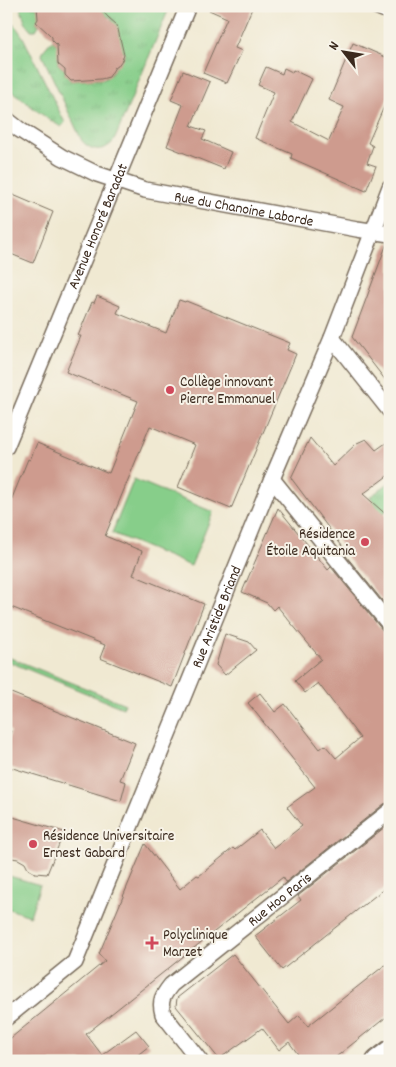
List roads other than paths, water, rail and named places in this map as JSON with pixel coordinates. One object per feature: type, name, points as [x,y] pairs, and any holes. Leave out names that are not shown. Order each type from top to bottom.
[{"type":"main road","points":[[377,1061],[390,1051]]},
{"type":"street","name":"Avenue Honoré Baradat","points":[[6,447],[188,6]]},
{"type":"street","points":[[376,6],[390,12]]},
{"type":"street","name":"Rue du Chanoine Laborde","points":[[6,119],[62,157],[97,174],[145,190],[390,234]]},
{"type":"street","name":"Rue Aristide Briand","points":[[6,1018],[75,962],[272,479],[332,338],[390,187]]},
{"type":"street","points":[[332,338],[390,411]]},
{"type":"street","points":[[272,479],[390,624]]},
{"type":"street","name":"Rue Hoo Paris","points":[[200,1061],[163,1014],[161,1006],[165,992],[171,985],[390,811]]},
{"type":"place","name":"Collège innovant Pierre Emmanuel","points":[[170,390]]},
{"type":"place","name":"Résidence Étoile Aquitania","points":[[365,542]]},
{"type":"place","name":"Résidence Universitaire Ernest Gabard","points":[[33,844]]},
{"type":"place","name":"Polyclinique Marzet","points":[[152,943]]}]
